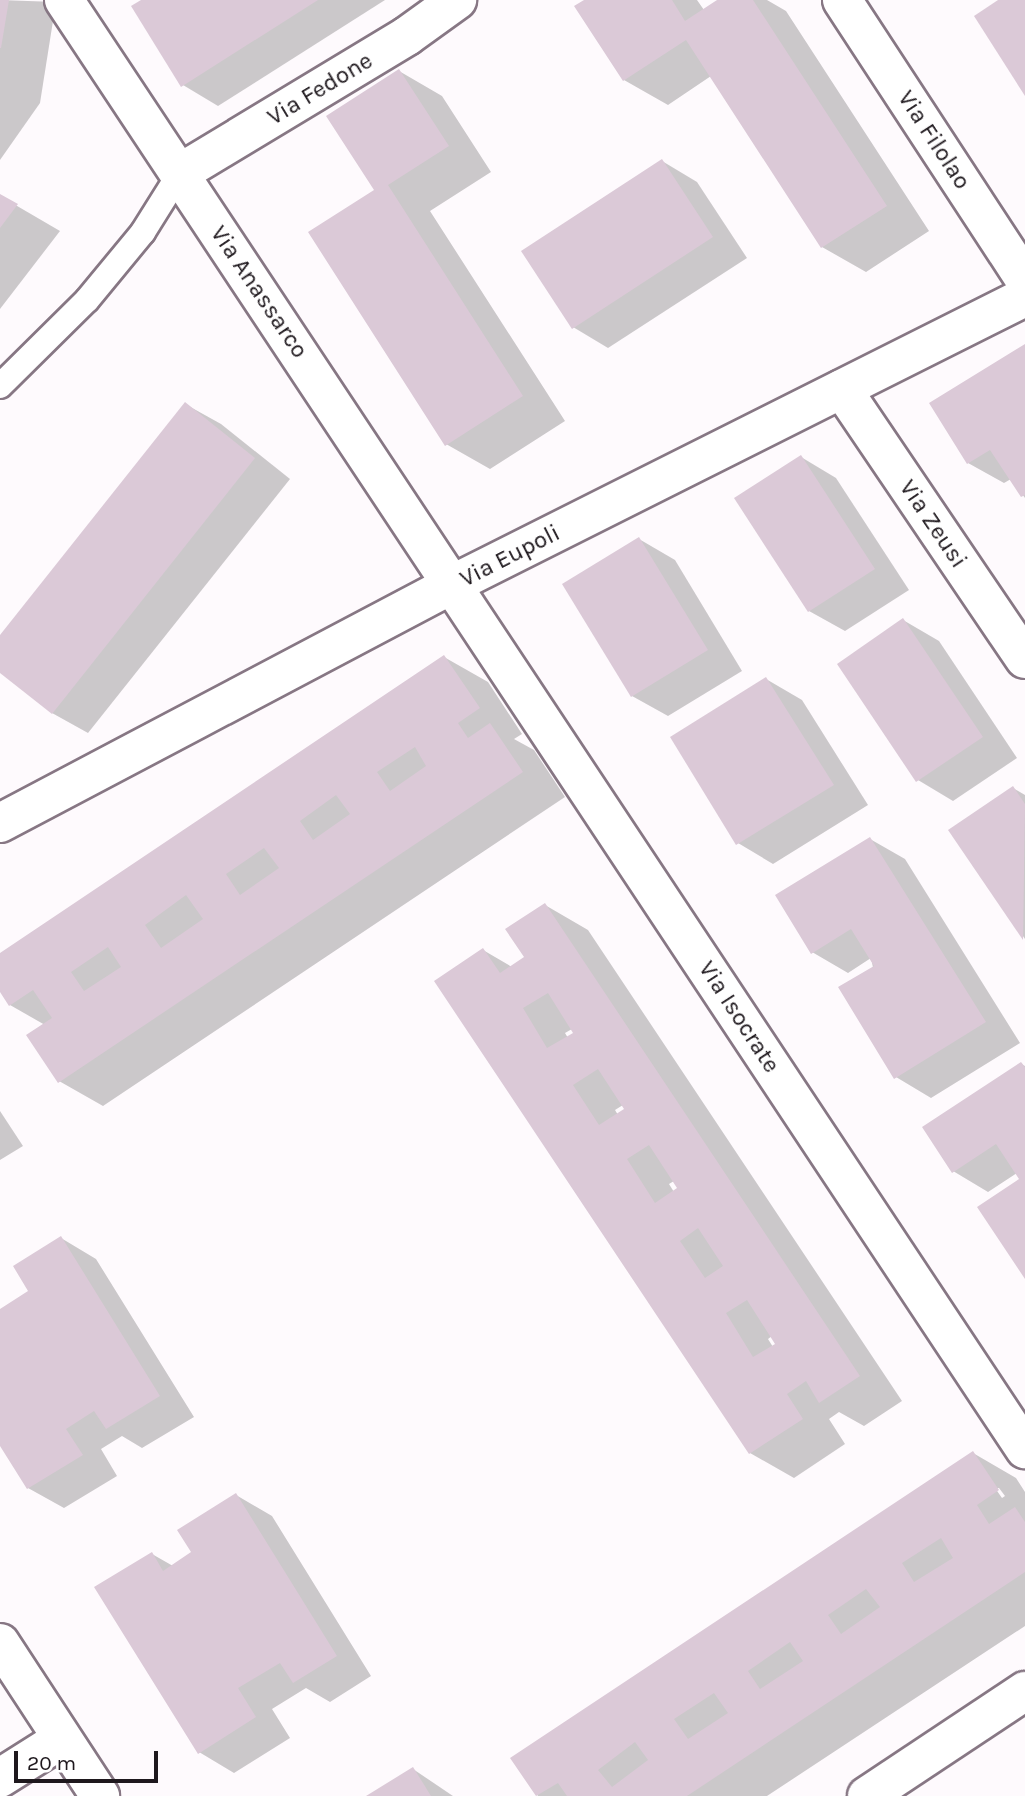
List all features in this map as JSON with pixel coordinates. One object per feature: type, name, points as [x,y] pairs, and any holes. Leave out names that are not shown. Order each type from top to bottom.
[{"type":"street","name":"Via Anassarco","points":[[64,0],[453,584]]},
{"type":"street","name":"Via Fedone","points":[[180,173],[407,36],[457,0]]},
{"type":"street","name":"Via Filolao","points":[[842,0],[1025,280]]},
{"type":"street","name":"Via Eupoli","points":[[0,823],[453,584],[1025,297]]},
{"type":"street","name":"Via Zeusi","points":[[842,389],[1025,659]]},
{"type":"street","name":"Via Isocrate","points":[[453,584],[1025,1449]]},
{"type":"street","points":[[0,1643],[100,1796]]},
{"type":"street","points":[[867,1796],[1025,1690]]},
{"type":"street","points":[[0,1779],[62,1738]]},
{"type":"lane","points":[[0,386],[87,300],[143,232],[180,173]]},
{"type":"building","points":[[0,0],[9,0],[1,48],[0,48]]},
{"type":"building","points":[[141,0],[318,0],[181,87],[131,6]]},
{"type":"building","points":[[584,0],[672,0],[685,21],[717,0],[753,0],[887,206],[821,248],[686,40],[623,81],[574,6]]},
{"type":"building","points":[[998,0],[1025,0],[1025,96],[974,16]]},
{"type":"building","points":[[399,69],[449,146],[388,185],[523,396],[445,446],[308,232],[374,190],[326,116]]},
{"type":"building","points":[[662,159],[713,237],[572,329],[521,251]]},
{"type":"building","points":[[0,194],[18,204],[0,228]]},
{"type":"building","points":[[1025,344],[1025,495],[1021,497],[990,450],[967,464],[929,403]]},
{"type":"building","points":[[185,402],[255,458],[52,714],[0,673],[0,635]]},
{"type":"building","points":[[801,455],[875,569],[808,612],[734,498]]},
{"type":"building","points":[[639,537],[708,650],[631,697],[562,584]]},
{"type":"building","points":[[903,618],[983,737],[916,782],[837,664]]},
{"type":"building","points":[[444,655],[480,708],[458,723],[468,738],[490,723],[523,772],[58,1083],[26,1035],[52,1018],[33,990],[9,1006],[0,992],[0,953]],"holes":[[[415,747],[426,766],[390,791],[377,772]],[[336,795],[350,814],[313,840],[300,821]],[[264,848],[279,868],[240,895],[226,874]],[[186,895],[203,919],[161,948],[145,925]],[[108,947],[121,967],[84,991],[71,972]]]},
{"type":"building","points":[[766,677],[834,785],[736,845],[670,737]]},
{"type":"building","points":[[1013,786],[1025,804],[1023,940],[948,830]]},
{"type":"building","points":[[870,837],[986,1022],[894,1079],[838,987],[874,966],[851,929],[811,954],[775,895]]},
{"type":"building","points":[[545,903],[860,1376],[819,1403],[806,1381],[787,1394],[803,1419],[749,1454],[434,981],[483,948],[500,973],[524,957],[505,929]],"holes":[[[548,993],[573,1033],[547,1048],[523,1008]],[[598,1069],[624,1109],[599,1125],[573,1085]],[[649,1145],[677,1188],[655,1203],[627,1159]],[[698,1228],[723,1266],[705,1278],[680,1241]],[[747,1300],[775,1344],[753,1357],[726,1313]]]},
{"type":"building","points":[[1021,1062],[1025,1067],[1025,1279],[977,1207],[1019,1179],[996,1144],[952,1173],[922,1127]]},
{"type":"building","points":[[61,1236],[160,1396],[106,1429],[94,1411],[66,1429],[83,1455],[27,1489],[0,1446],[0,1309],[28,1291],[13,1266]]},
{"type":"building","points":[[973,1451],[999,1490],[977,1505],[989,1524],[1015,1507],[1025,1522],[1025,1572],[687,1796],[567,1796],[558,1783],[536,1796],[510,1758]],"holes":[[[941,1538],[953,1558],[914,1582],[902,1563]],[[866,1589],[880,1607],[841,1634],[828,1615]],[[790,1642],[803,1661],[760,1689],[748,1671]],[[714,1693],[728,1713],[688,1739],[674,1719]],[[635,1742],[648,1760],[612,1787],[598,1770]]]},
{"type":"building","points":[[236,1493],[337,1656],[293,1683],[280,1663],[238,1688],[256,1717],[198,1754],[94,1587],[152,1552],[163,1571],[191,1552],[177,1530]]},
{"type":"building","points":[[413,1767],[431,1796],[366,1796]]}]
